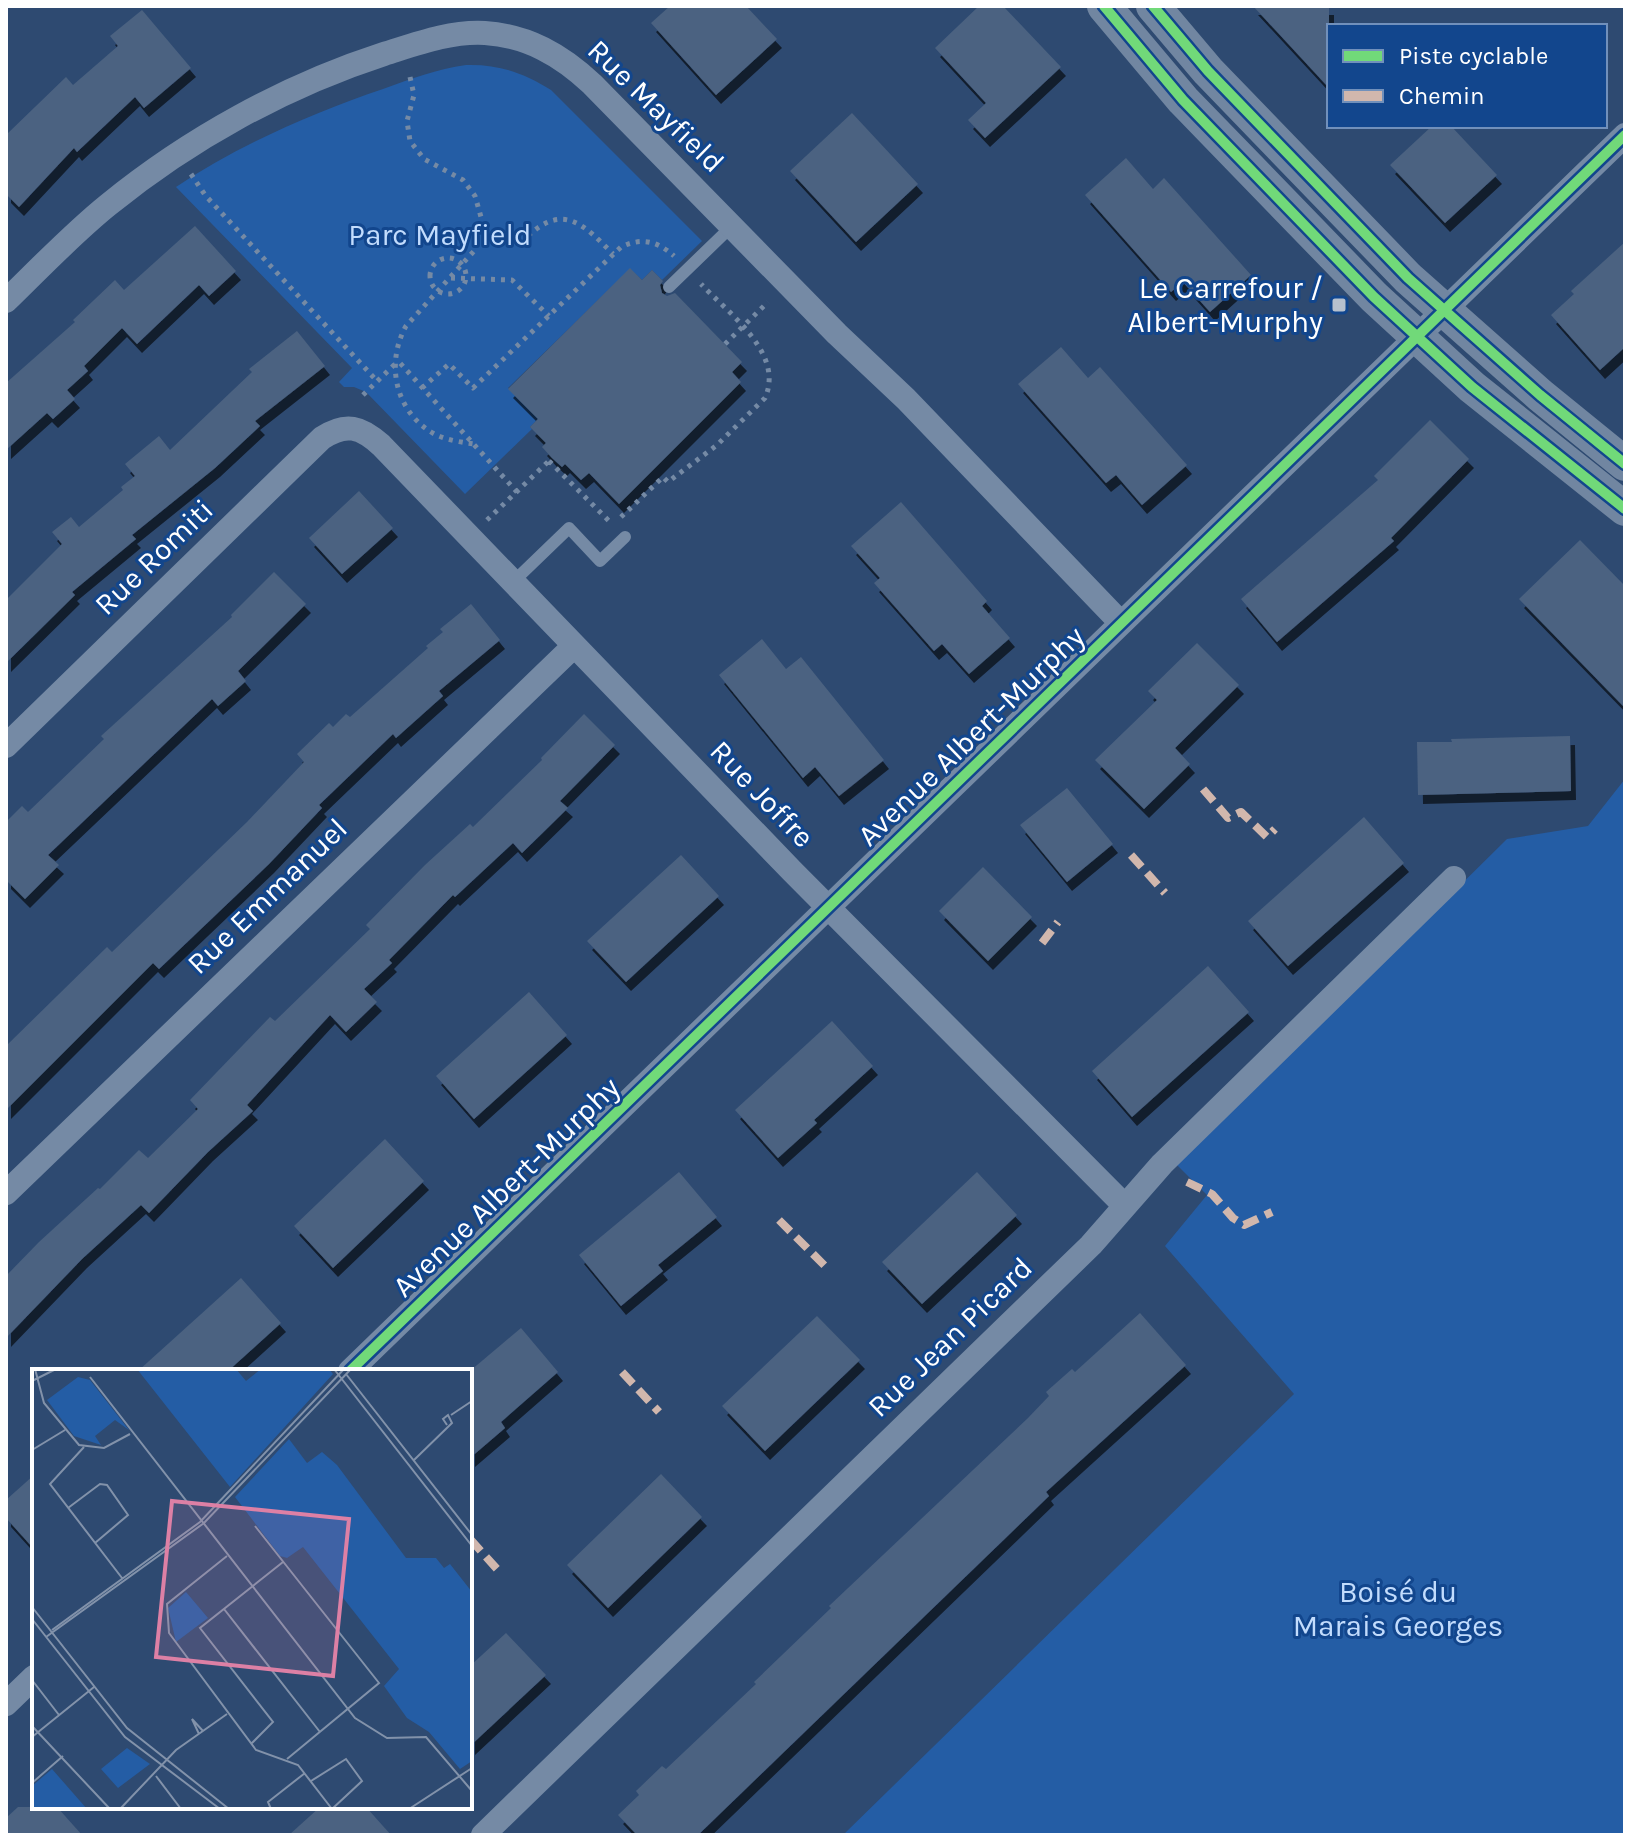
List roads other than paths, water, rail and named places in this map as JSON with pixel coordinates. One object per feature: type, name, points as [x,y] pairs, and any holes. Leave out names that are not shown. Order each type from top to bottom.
[{"type":"street","points":[[1104,6],[1183,100],[1416,336],[1472,387],[1625,509]]},
{"type":"street","points":[[1153,6],[1208,71],[1442,310],[1625,464]]},
{"type":"street","name":"Rue Mayfield","points":[[6,301],[106,206],[148,174],[234,121],[334,71],[403,48],[463,34],[504,36],[557,55],[592,84],[837,334],[906,399],[1121,623]]},
{"type":"street","name":"Avenue Albert-Murphy","points":[[352,1369],[1625,135]]},
{"type":"street","name":"Rue Joffre","points":[[354,427],[363,430],[381,445],[829,908],[1125,1206]]},
{"type":"street","name":"Rue Romiti","points":[[6,746],[322,438],[339,428],[354,427]]},
{"type":"street","name":"Rue Emmanuel","points":[[6,1193],[574,646]]},
{"type":"street","name":"Rue Jean Picard","points":[[483,1835],[1091,1245],[1165,1161],[1454,878]]},
{"type":"street","points":[[6,1704],[32,1679]]},
{"type":"lane","points":[[669,287],[732,226]]},
{"type":"lane","points":[[513,582],[569,528],[600,561],[625,537]]},
{"type":"place","name":"Le Carrefour / Albert-Murphy","points":[[1339,305]]},
{"type":"park label","name":"Parc Mayfield","points":[[440,235]]},
{"type":"park label","name":"Boisé du Marais Georges","points":[[1398,1609]]}]
